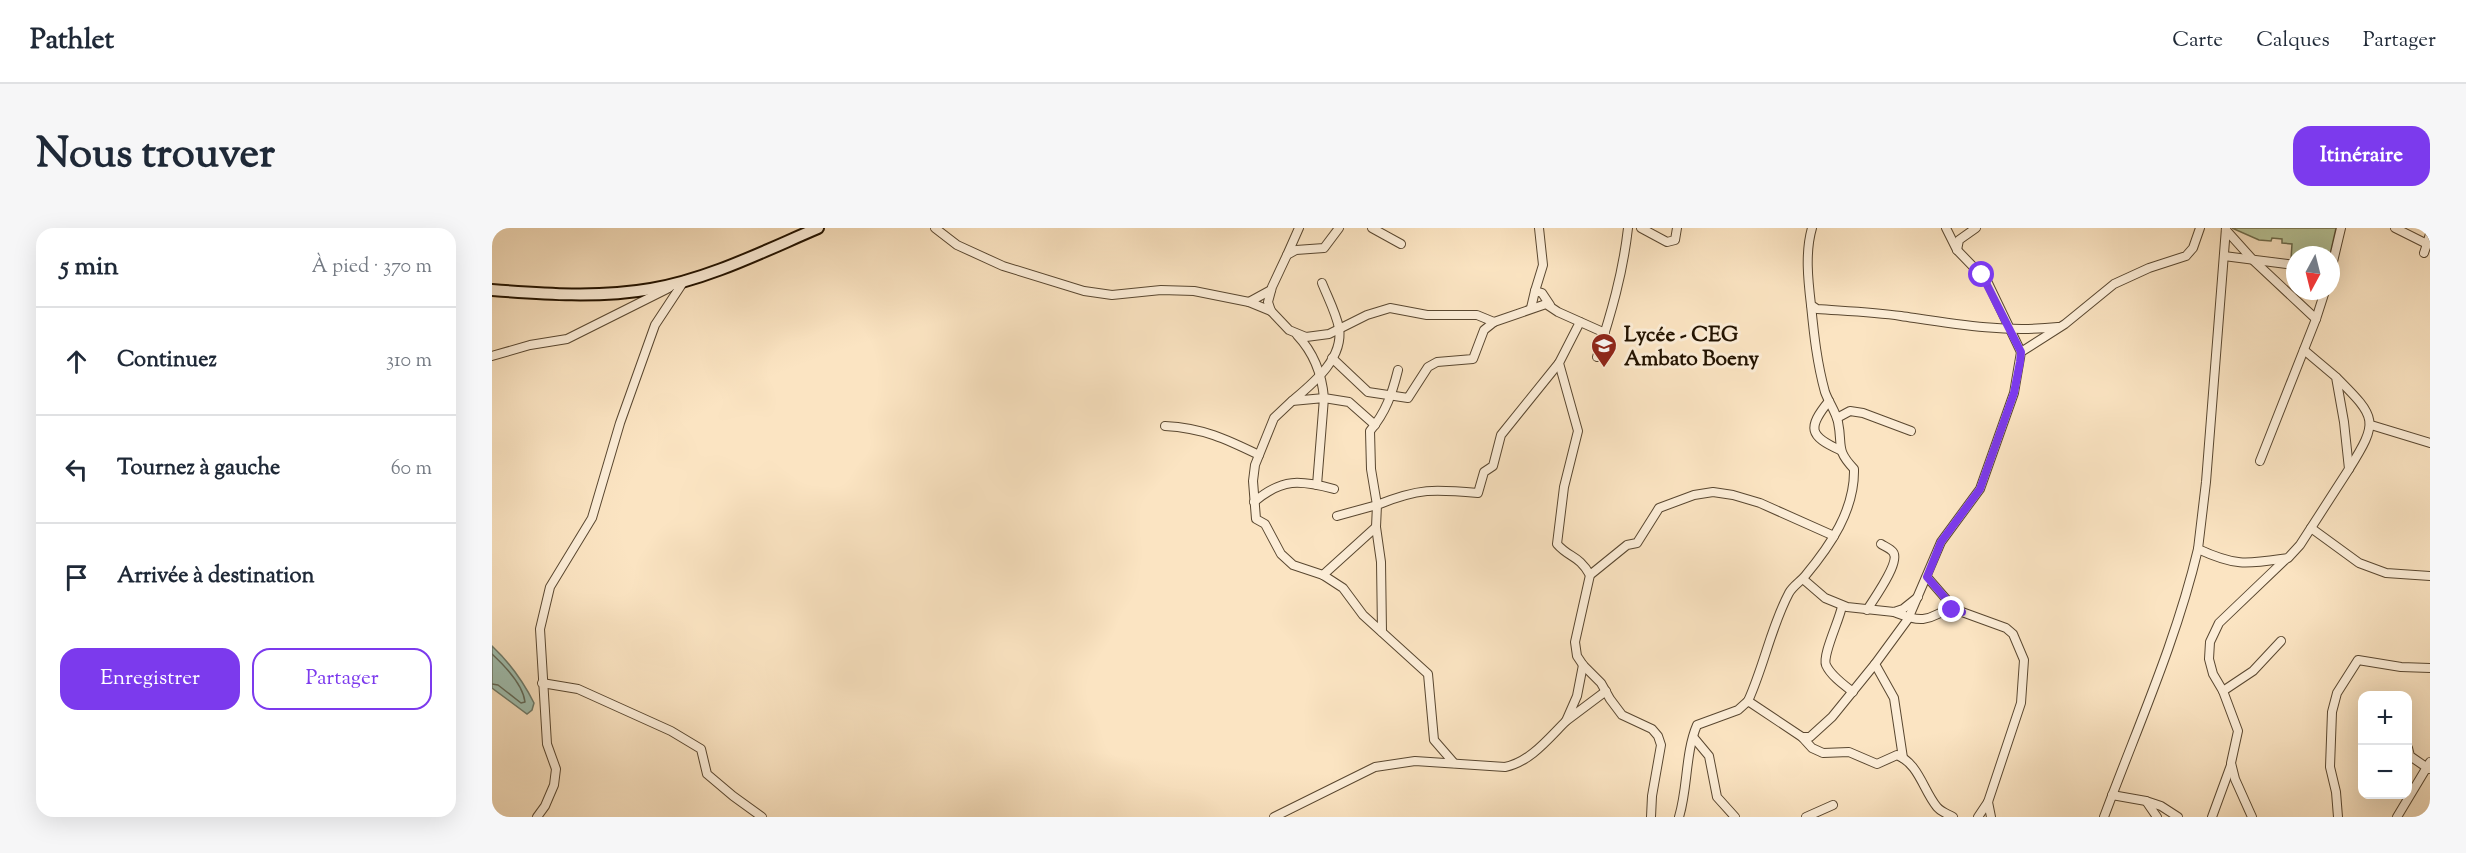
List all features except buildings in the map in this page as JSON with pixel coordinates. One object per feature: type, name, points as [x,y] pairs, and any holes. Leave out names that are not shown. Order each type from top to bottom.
[{"type":"street","points":[[492,290],[613,294],[652,289],[697,277],[818,228]]},
{"type":"street","points":[[935,228],[957,244],[1003,266],[1084,291],[1112,295],[1161,290],[1194,291],[1249,302],[1271,311]]},
{"type":"street","points":[[1299,228],[1271,290],[1268,302],[1271,311],[1284,326],[1295,332],[1306,337],[1339,330],[1367,315],[1390,308],[1428,315],[1477,315],[1494,322]]},
{"type":"street","points":[[1287,255],[1296,250],[1324,248],[1339,228]]},
{"type":"street","points":[[1372,228],[1401,244]]},
{"type":"street","points":[[1531,308],[1543,265],[1539,228]]},
{"type":"street","points":[[1597,357],[1623,267],[1628,228]]},
{"type":"street","points":[[1641,228],[1667,242],[1675,240],[1677,228]]},
{"type":"street","points":[[1679,817],[1685,799],[1697,725],[1738,710],[1748,701],[1790,590],[1803,579],[1844,519],[1854,480],[1854,469],[1840,450],[1837,418],[1829,401],[1816,358],[1808,283],[1808,246],[1812,228]]},
{"type":"street","points":[[1802,737],[1810,737],[1832,717],[1909,617],[1941,542],[1980,489],[2014,393],[2021,352],[1987,281],[1957,250],[1946,228]]},
{"type":"street","points":[[1957,250],[1959,240],[1976,228]]},
{"type":"street","points":[[2021,352],[2060,326],[2114,284],[2150,268],[2186,256],[2193,248],[2200,228]]},
{"type":"street","points":[[2337,246],[2341,228]]},
{"type":"street","points":[[2396,228],[2427,244]]},
{"type":"street","points":[[2104,817],[2172,643],[2187,597],[2198,549],[2206,482],[2226,229]]},
{"type":"street","points":[[2226,229],[2253,260],[2316,319]]},
{"type":"street","points":[[2424,253],[2430,234]]},
{"type":"street","points":[[2224,256],[2286,264]]},
{"type":"street","points":[[492,356],[530,345],[567,339],[684,281]]},
{"type":"street","points":[[537,817],[545,806],[554,785],[556,770],[547,744],[540,628],[550,587],[592,518],[620,423],[655,325],[684,281]]},
{"type":"street","points":[[1322,283],[1339,330],[1332,358],[1320,377],[1274,418],[1259,456],[1253,481],[1256,519],[1265,524],[1281,554],[1293,565],[1323,576],[1343,588],[1363,615],[1428,674],[1434,740],[1454,763]]},
{"type":"street","points":[[1249,302],[1271,290]]},
{"type":"street","points":[[1535,291],[1542,293],[1558,312],[1605,333]]},
{"type":"street","points":[[2260,461],[2322,300]]},
{"type":"street","points":[[1332,358],[1368,392],[1408,398],[1428,367],[1437,362],[1473,359],[1484,330],[1494,322],[1531,308],[1550,305]]},
{"type":"street","points":[[1811,305],[1817,309],[1900,316],[1971,327],[2031,330],[2060,326]]},
{"type":"street","points":[[1337,516],[1377,505],[1405,493],[1432,489],[1478,493],[1484,472],[1493,466],[1502,435],[1559,363],[1580,322]]},
{"type":"street","points":[[1295,332],[1312,354],[1324,398],[1317,485]]},
{"type":"street","points":[[2212,817],[2231,764],[2238,731],[2223,691],[2213,674],[2209,659],[2210,642],[2219,623],[2288,558],[2349,469],[2363,446],[2371,425],[2366,411],[2336,377],[2304,350]]},
{"type":"street","points":[[1559,363],[1578,431],[1564,486],[1557,544],[1578,558],[1590,575]]},
{"type":"street","points":[[1382,632],[1381,562],[1376,527],[1377,505],[1371,469],[1370,431],[1383,416],[1398,370]]},
{"type":"street","points":[[2336,377],[2349,469]]},
{"type":"street","points":[[1292,401],[1324,398],[1349,402],[1375,425]]},
{"type":"street","points":[[1829,401],[1816,417],[1815,434],[1820,441],[1840,450]]},
{"type":"street","points":[[1837,418],[1850,411],[1863,412],[1911,431]]},
{"type":"street","points":[[2371,425],[2430,442]]},
{"type":"street","points":[[1165,426],[1188,427],[1215,434],[1259,456]]},
{"type":"street","points":[[1254,502],[1276,485],[1289,482],[1334,489]]},
{"type":"street","points":[[1651,817],[1652,796],[1661,746],[1658,736],[1652,729],[1623,715],[1601,683],[1583,665],[1578,656],[1575,642],[1590,575],[1627,545],[1637,543],[1659,508],[1694,495],[1713,492],[1751,500],[1792,515],[1834,536]]},
{"type":"street","points":[[1323,576],[1376,527]]},
{"type":"street","points":[[2310,528],[2359,562],[2386,573],[2430,576]]},
{"type":"street","points":[[1868,610],[1893,567],[1895,556],[1893,551],[1881,544]]},
{"type":"street","points":[[2198,549],[2243,565],[2288,558]]},
{"type":"street","points":[[1927,577],[1947,600],[1962,612]]},
{"type":"street","points":[[1803,579],[1825,597],[1842,606],[1893,612],[1926,619],[1943,610],[1962,612],[2006,628],[2013,633],[2024,660],[2021,703],[1988,802],[1978,817]]},
{"type":"street","points":[[1893,612],[1903,609],[1919,596]]},
{"type":"street","points":[[1842,606],[1836,630],[1825,656],[1826,664],[1852,692]]},
{"type":"street","points":[[2223,691],[2253,671],[2281,641]]},
{"type":"street","points":[[2338,817],[2336,792],[2330,767],[2332,712],[2337,693],[2358,660],[2401,667],[2430,668]]},
{"type":"street","points":[[1875,664],[1894,698],[1903,758]]},
{"type":"street","points":[[1566,721],[1577,696],[1583,665]]},
{"type":"street","points":[[542,683],[578,689],[671,730],[701,749],[707,774],[762,817]]},
{"type":"street","points":[[1274,817],[1375,767],[1415,761],[1505,767],[1517,764],[1536,750],[1566,721],[1606,692]]},
{"type":"street","points":[[1748,701],[1802,737],[1812,748],[1823,753],[1849,752],[1877,764],[1896,755],[1903,758],[1922,779],[1939,809],[1953,817]]},
{"type":"street","points":[[1694,738],[1709,756],[1717,797],[1735,817]]},
{"type":"street","points":[[2397,817],[2429,766],[2412,757]]},
{"type":"street","points":[[2231,764],[2235,779],[2252,817]]},
{"type":"street","points":[[2112,795],[2146,801],[2161,806],[2178,817]]},
{"type":"street","points":[[2146,801],[2157,817]]},
{"type":"street","points":[[1988,802],[1991,817]]},
{"type":"street","points":[[1806,817],[1833,805]]},
{"type":"green space","points":[[2232,228],[2336,228],[2332,246],[2292,246],[2292,244],[2282,243],[2282,239],[2259,240]]},
{"type":"water","points":[[492,646],[516,673],[534,703],[532,710],[527,714],[492,688]]},
{"type":"place","name":"Lycée - CEG Ambato Boeny","points":[[1604,369]]},
{"type":"route","points":[[1952,610],[1962,612],[1938,591],[1927,577],[1941,542],[1980,489],[2014,393],[2021,352],[1982,275]]}]
